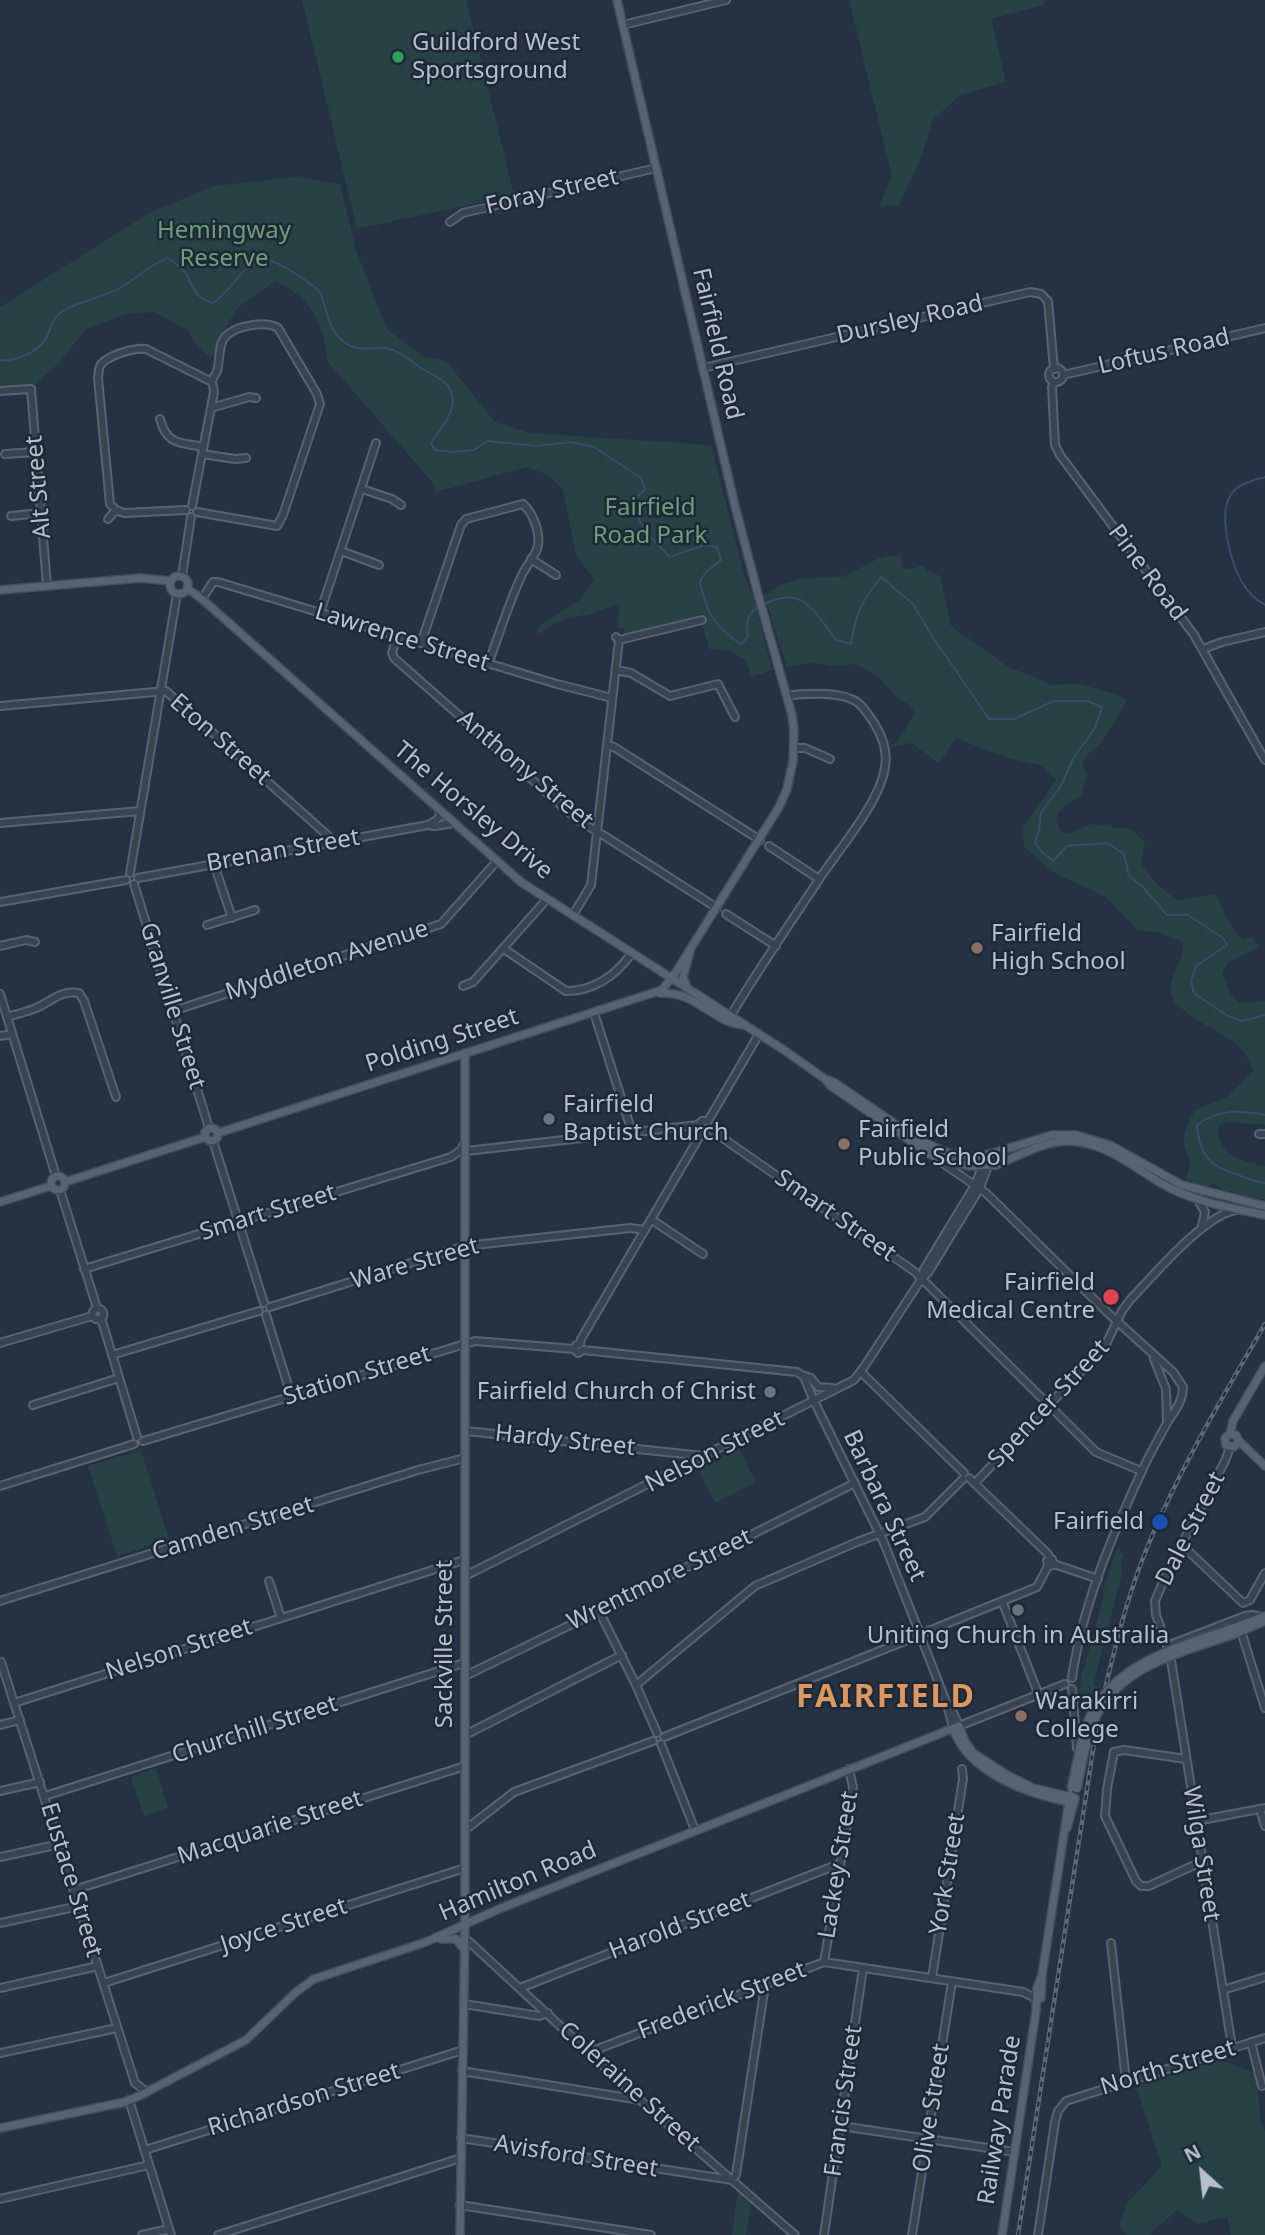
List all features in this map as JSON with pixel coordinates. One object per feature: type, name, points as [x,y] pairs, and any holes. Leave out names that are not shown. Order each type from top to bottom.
[{"type":"main road","name":"Fairfield Road","points":[[617,0],[759,598],[788,696],[793,723],[794,748],[787,789],[760,840]]},
{"type":"main road","points":[[176,576],[182,576],[187,580],[188,589],[177,594],[171,590],[171,581],[176,576]]},
{"type":"main road","points":[[0,590],[140,578],[171,581]]},
{"type":"main road","name":"The Horsley Drive","points":[[188,589],[521,882],[731,1015],[928,1145],[957,1155],[986,1155],[1052,1135],[1076,1135],[1110,1145],[1182,1185],[1265,1206]]},
{"type":"main road","name":"Polding Street","points":[[218,1133],[662,990],[760,840]]},
{"type":"main road","points":[[690,989],[683,977],[691,948]]},
{"type":"main road","points":[[653,994],[678,994],[692,999],[736,1025],[745,1026]]},
{"type":"main road","name":"Sackville Street","points":[[460,2235],[465,1925],[465,1053]]},
{"type":"main road","name":"The Horsley Drive","points":[[825,1079],[831,1086],[937,1159],[956,1164],[985,1166],[1003,1162],[1044,1145],[1065,1141],[1079,1142],[1105,1149],[1172,1189],[1265,1215]]},
{"type":"main road","points":[[65,1182],[217,1138],[215,1129],[209,1128],[205,1132],[209,1139]]},
{"type":"main road","points":[[56,1176],[62,1177],[65,1182],[60,1190],[51,1186],[51,1180],[56,1176]]},
{"type":"main road","points":[[0,1202],[51,1186]]},
{"type":"main road","points":[[1239,1441],[1236,1446],[1230,1447],[1224,1440],[1230,1434],[1233,1421],[1265,1366]]},
{"type":"main road","points":[[1230,1434],[1236,1435],[1265,1466]]},
{"type":"main road","name":"Railway Parade","points":[[1002,2235],[1036,2011],[1037,1988],[1042,1975],[1065,1832],[1097,1715],[1116,1689],[1136,1672],[1264,1618]]},
{"type":"main road","points":[[956,1727],[974,1753],[998,1770],[1033,1788],[1073,1796]]},
{"type":"main road","name":"Hamilton Road","points":[[0,2128],[130,2100],[246,2040],[296,1992],[314,1979],[426,1942],[499,1909],[956,1727]]},
{"type":"main road","points":[[426,1942],[453,1939],[460,1942],[464,1950]]},
{"type":"main road","name":"Railway Parade","points":[[1036,2011],[1040,2004],[1042,1975]]},
{"type":"street","points":[[623,25],[726,0]]},
{"type":"street","name":"Foray Street","points":[[450,222],[463,213],[656,168]]},
{"type":"street","name":"Dursley Road","points":[[704,368],[1036,292],[1043,295],[1048,302],[1054,369]]},
{"type":"street","points":[[182,576],[192,511],[214,392],[212,382],[218,370],[223,339],[228,334],[263,323],[278,328],[317,394],[320,404],[277,526],[192,511],[124,513],[110,504],[98,378],[100,365],[107,359],[137,348],[146,349],[212,382]]},
{"type":"street","name":"Loftus Road","points":[[1063,375],[1265,328]]},
{"type":"street","points":[[1054,369],[1060,370],[1063,375],[1060,381],[1054,382],[1049,375],[1054,369]]},
{"type":"street","name":"Pine Road","points":[[1054,382],[1055,445],[1059,455],[1203,649],[1265,760]]},
{"type":"street","name":"Alt Street","points":[[0,391],[31,389],[47,586]]},
{"type":"street","points":[[211,408],[248,397],[256,398]]},
{"type":"street","points":[[160,419],[164,433],[172,440],[235,459],[246,457]]},
{"type":"street","points":[[320,613],[376,443]]},
{"type":"street","points":[[5,454],[36,452]]},
{"type":"street","points":[[362,489],[392,499],[401,505]]},
{"type":"street","points":[[421,643],[461,525],[466,519],[523,504],[530,510],[538,535],[538,548],[515,591],[488,663]]},
{"type":"street","points":[[108,519],[116,510]]},
{"type":"street","points":[[11,516],[41,513]]},
{"type":"street","points":[[341,551],[379,565]]},
{"type":"street","points":[[531,559],[556,575]]},
{"type":"street","name":"Lawrence Street","points":[[202,599],[213,582],[229,585],[612,698]]},
{"type":"street","points":[[128,876],[177,594]]},
{"type":"street","points":[[573,915],[592,885],[618,638],[702,620]]},
{"type":"street","points":[[1203,649],[1265,632]]},
{"type":"street","name":"Anthony Street","points":[[397,636],[394,658],[579,821],[716,908]]},
{"type":"street","points":[[616,670],[631,673],[670,696],[718,684],[735,717]]},
{"type":"street","name":"Eton Street","points":[[0,706],[166,691],[335,842]]},
{"type":"street","points":[[731,1015],[819,879],[842,849],[880,785],[886,766],[880,733],[861,706],[852,699],[834,695],[788,696]]},
{"type":"street","points":[[607,745],[760,840]]},
{"type":"street","points":[[794,748],[805,748],[830,759]]},
{"type":"street","points":[[428,825],[438,819],[439,810]]},
{"type":"street","points":[[0,823],[140,811]]},
{"type":"street","name":"Brenan Street","points":[[136,881],[214,864],[428,825],[454,823]]},
{"type":"street","points":[[769,846],[819,879]]},
{"type":"street","name":"Myddleton Avenue","points":[[173,1011],[441,924],[497,861]]},
{"type":"street","points":[[214,864],[232,918]]},
{"type":"street","points":[[0,902],[128,876],[136,881]]},
{"type":"street","name":"Granville Street","points":[[136,881],[209,1128]]},
{"type":"street","points":[[463,986],[473,982],[547,899]]},
{"type":"street","points":[[207,925],[255,910]]},
{"type":"street","points":[[726,914],[776,946]]},
{"type":"street","points":[[0,946],[26,940],[35,942]]},
{"type":"street","points":[[504,949],[566,991],[576,991],[607,980],[632,953]]},
{"type":"street","points":[[7,1017],[37,1007],[55,996],[69,992],[79,993],[116,1097]]},
{"type":"street","points":[[0,994],[56,1176]]},
{"type":"street","points":[[594,1013],[632,1132]]},
{"type":"street","points":[[0,1036],[12,1034]]},
{"type":"street","points":[[708,1122],[759,1034]]},
{"type":"street","points":[[466,1151],[708,1122],[711,1130],[708,1134],[701,1134]]},
{"type":"street","points":[[579,1348],[701,1134],[698,1125]]},
{"type":"street","name":"Smart Street","points":[[711,1130],[915,1272],[1096,1452],[1141,1471]]},
{"type":"street","points":[[112,1355],[270,1311],[209,1139]]},
{"type":"street","points":[[451,1157],[461,1150],[466,1139]]},
{"type":"street","points":[[985,1166],[986,1155]]},
{"type":"street","points":[[451,1157],[461,1158],[466,1169]]},
{"type":"street","name":"Smart Street","points":[[85,1269],[451,1157]]},
{"type":"street","points":[[937,1159],[977,1187],[1173,1372],[1183,1389],[1178,1408],[1167,1422],[1141,1471],[1098,1579],[1084,1624],[1072,1678],[1065,1684],[1072,1689]]},
{"type":"street","name":"Nelson Street","points":[[465,1576],[854,1380],[922,1279],[924,1269],[977,1187],[985,1166]]},
{"type":"street","points":[[60,1190],[97,1308],[103,1312],[101,1318],[138,1440]]},
{"type":"street","points":[[1197,1198],[1205,1212],[1201,1227]]},
{"type":"street","name":"Spencer Street","points":[[636,1685],[755,1586],[925,1517],[1050,1406],[1105,1346],[1130,1300],[1201,1227],[1223,1213],[1238,1209]]},
{"type":"street","points":[[652,1220],[702,1254]]},
{"type":"street","name":"Ware Street","points":[[267,1305],[465,1246],[630,1228],[645,1230]]},
{"type":"street","points":[[267,1305],[260,1305],[291,1395]]},
{"type":"street","points":[[92,1316],[97,1308]]},
{"type":"street","points":[[0,1343],[92,1316],[101,1318]]},
{"type":"street","name":"Station Street","points":[[0,1486],[138,1440],[475,1341],[579,1348],[797,1372],[811,1378],[821,1389],[838,1388]]},
{"type":"street","points":[[1151,1354],[1166,1392],[1173,1399],[1182,1394]]},
{"type":"street","points":[[861,1372],[1048,1554],[1051,1563],[1037,1587],[926,1632]]},
{"type":"street","points":[[802,1375],[814,1401]]},
{"type":"street","points":[[33,1405],[120,1378]]},
{"type":"street","points":[[1167,1422],[1168,1384],[1172,1381],[1180,1383]]},
{"type":"street","name":"Barbara Street","points":[[814,1401],[879,1534],[918,1629]]},
{"type":"street","name":"Hardy Street","points":[[466,1431],[706,1456]]},
{"type":"street","name":"Dale Street","points":[[1230,1447],[1157,1596],[1155,1610],[1167,1647],[1245,1616],[1264,1618]]},
{"type":"street","name":"Camden Street","points":[[0,1601],[418,1470],[466,1458]]},
{"type":"street","name":"Wrentmore Street","points":[[465,1676],[855,1483]]},
{"type":"street","points":[[1182,1545],[1240,1601],[1250,1600],[1265,1573]]},
{"type":"street","name":"Nelson Street","points":[[14,1703],[464,1560]]},
{"type":"street","points":[[1051,1563],[1098,1579]]},
{"type":"street","points":[[269,1581],[281,1618]]},
{"type":"street","points":[[1002,1601],[1038,1693]]},
{"type":"street","points":[[599,1611],[661,1738],[695,1830]]},
{"type":"street","points":[[926,1632],[921,1628],[915,1631],[947,1704],[953,1710],[956,1727]]},
{"type":"street","points":[[1236,1631],[1265,1708]]},
{"type":"street","points":[[465,1830],[514,1792],[653,1741],[653,1737],[661,1738],[926,1637],[926,1632]]},
{"type":"street","points":[[465,1735],[622,1655]]},
{"type":"street","name":"Wilga Street","points":[[1171,1660],[1232,2047]]},
{"type":"street","name":"Eustace Street","points":[[1,1662],[135,2083]]},
{"type":"street","name":"Churchill Street","points":[[45,1796],[464,1663]]},
{"type":"street","points":[[1072,1678],[1077,1682],[1072,1689]]},
{"type":"street","name":"Hamilton Road","points":[[956,1727],[1065,1684]]},
{"type":"street","points":[[1072,1689],[1077,1748]]},
{"type":"street","points":[[0,1725],[20,1720]]},
{"type":"street","points":[[1186,1759],[1120,1749],[1114,1752],[1105,1816],[1136,1881],[1141,1886],[1149,1886],[1203,1861]]},
{"type":"street","name":"Macquarie Street","points":[[74,1890],[465,1766]]},
{"type":"street","name":"Lackey Street","points":[[824,1962],[853,1787],[849,1769]]},
{"type":"street","name":"York Street","points":[[932,1978],[963,1779],[962,1769]]},
{"type":"street","points":[[0,1791],[40,1782]]},
{"type":"street","points":[[1196,1821],[1262,1808],[1265,1826]]},
{"type":"street","points":[[0,1857],[60,1844]]},
{"type":"street","name":"Harold Street","points":[[520,1988],[839,1864]]},
{"type":"street","name":"Joyce Street","points":[[104,1983],[465,1868]]},
{"type":"street","points":[[0,1923],[79,1906]]},
{"type":"street","name":"Coleraine Street","points":[[464,1937],[640,2100],[795,2235]]},
{"type":"street","points":[[1111,1944],[1126,2081]]},
{"type":"street","name":"Frederick Street","points":[[590,2052],[824,1962],[1023,1992],[1037,1988]]},
{"type":"street","points":[[0,1988],[98,1966]]},
{"type":"street","name":"Francis Street","points":[[824,2235],[863,1968]]},
{"type":"street","points":[[1223,1990],[1265,1978]]},
{"type":"street","name":"Olive Street","points":[[912,2235],[952,1982]]},
{"type":"street","points":[[732,2180],[736,2175],[764,1984]]},
{"type":"street","name":"Frederick Street","points":[[1023,1992],[1036,2001]]},
{"type":"street","points":[[464,2004],[540,2016],[548,2013]]},
{"type":"street","points":[[0,2053],[117,2028]]},
{"type":"street","name":"North Street","points":[[1038,2235],[1055,2122],[1062,2105],[1071,2099],[1265,2038]]},
{"type":"street","points":[[1251,2042],[1262,2086]]},
{"type":"street","name":"Richardson Street","points":[[145,2150],[463,2050]]},
{"type":"street","points":[[462,2071],[640,2100]]},
{"type":"street","points":[[142,2235],[171,2232],[130,2100],[135,2083],[147,2092]]},
{"type":"street","points":[[841,2126],[1015,2152]]},
{"type":"street","name":"Avisford Street","points":[[461,2138],[732,2180]]},
{"type":"street","points":[[218,2235],[461,2158]]},
{"type":"street","points":[[0,2199],[149,2165]]},
{"type":"street","points":[[460,2205],[651,2235]]},
{"type":"green space","name":"Guildford West Sportsground","points":[[302,0],[466,0],[514,195],[357,229]]},
{"type":"green space","points":[[849,0],[1046,0],[1043,5],[991,19],[1006,82],[960,95],[932,121],[921,158],[899,205],[879,206],[892,176]]},
{"type":"green space","points":[[294,177],[340,184],[356,250],[387,329],[422,356],[446,361],[495,422],[530,433],[711,445],[772,670],[751,677],[746,660],[730,651],[709,649],[701,618],[624,635],[624,629],[617,628],[620,603],[588,615],[569,617],[537,633],[539,626],[581,599],[594,579],[576,555],[563,490],[548,475],[527,467],[436,492],[432,482],[328,362],[323,336],[314,313],[298,295],[275,281],[236,309],[211,358],[194,342],[188,330],[154,312],[129,313],[86,329],[59,363],[32,387],[0,389],[0,307],[151,212],[214,186]]},
{"type":"green space","points":[[900,555],[903,568],[912,569],[923,565],[940,576],[951,626],[1010,668],[1051,685],[1076,683],[1119,695],[1127,700],[1102,742],[1087,755],[1082,764],[1087,775],[1081,795],[1059,811],[1056,819],[1061,832],[1067,834],[1091,824],[1126,827],[1134,832],[1145,843],[1141,864],[1162,888],[1178,900],[1216,894],[1227,919],[1242,940],[1252,937],[1259,947],[1228,963],[1222,973],[1230,994],[1240,1003],[1265,1001],[1265,1125],[1225,1122],[1218,1126],[1226,1151],[1239,1159],[1265,1166],[1265,1200],[1224,1190],[1213,1183],[1207,1187],[1185,1180],[1190,1165],[1184,1136],[1195,1110],[1227,1097],[1253,1072],[1249,1060],[1234,1043],[1194,1018],[1173,1000],[1171,985],[1181,957],[1183,942],[1159,933],[1137,930],[1106,897],[1051,871],[1024,846],[1023,828],[1056,780],[1040,765],[1007,758],[956,738],[939,763],[911,743],[891,747],[890,745],[897,743],[915,713],[876,675],[855,664],[835,666],[811,663],[787,667],[764,595],[783,584],[800,579],[845,576],[879,558]]},
{"type":"green space","points":[[739,1449],[756,1482],[715,1503],[698,1469]]},
{"type":"green space","points":[[141,1450],[169,1539],[117,1556],[88,1466]]},
{"type":"green space","points":[[1119,1548],[1125,1559],[1121,1559],[1122,1574],[1094,1682],[1094,1686],[1099,1687],[1089,1700],[1081,1701],[1079,1695],[1082,1671],[1105,1592],[1103,1589]]},
{"type":"green space","points":[[156,1768],[168,1808],[144,1816],[131,1777]]},
{"type":"green space","points":[[1220,2060],[1256,2073],[1261,2123],[1265,2132],[1265,2235],[1231,2235],[1227,2217],[1197,2224],[1177,2210],[1149,2235],[1128,2235],[1119,2226],[1128,2202],[1162,2166],[1136,2086]]},
{"type":"green space","points":[[738,2191],[751,2205],[746,2235],[732,2235]]},
{"type":"waterway","points":[[0,360],[13,359],[32,352],[42,343],[54,320],[63,311],[118,289],[168,258],[180,267],[198,295],[213,303],[251,265],[258,261],[271,261],[295,274],[321,294],[333,329],[348,345],[394,351],[448,386],[452,394],[452,409],[431,443],[435,450],[474,450],[487,441],[537,446],[571,442],[594,447],[641,478],[645,489],[633,505],[644,528],[670,557],[704,545],[717,547],[721,560],[706,572],[700,582],[709,611],[724,632],[741,644],[748,637],[749,616],[758,608]]},
{"type":"waterway","points":[[1265,477],[1235,489],[1229,498],[1225,517],[1230,553],[1238,574],[1249,592],[1265,605]]},
{"type":"waterway","points":[[763,605],[788,597],[798,599],[814,611],[836,640],[851,644],[860,608],[881,577],[913,604],[989,719],[1014,719],[1054,701],[1088,701],[1102,707],[1095,728],[1074,757],[1061,786],[1041,813],[1035,843],[1053,861],[1067,846],[1072,845],[1107,843],[1124,854],[1129,876],[1142,886],[1167,915],[1188,915],[1223,938],[1227,945],[1196,966],[1191,981],[1194,993],[1226,1015],[1242,1021],[1265,1015]]},
{"type":"waterway","points":[[1265,1115],[1247,1112],[1221,1113],[1197,1125],[1200,1144],[1207,1158],[1220,1168],[1265,1183]]},
{"type":"railway","points":[[1018,2235],[1098,1718],[1118,1637],[1143,1558],[1169,1498],[1265,1324]]},
{"type":"place","name":"Guildford West Sportsground","points":[[398,57]]},
{"type":"place","name":"Fairfield High School","points":[[977,948]]},
{"type":"place","name":"Fairfield Baptist Church","points":[[549,1119]]},
{"type":"place","name":"Fairfield Public School","points":[[844,1144]]},
{"type":"place","name":"Fairfield Medical Centre","points":[[1111,1297]]},
{"type":"place","name":"Fairfield Church of Christ","points":[[770,1392]]},
{"type":"place","name":"Fairfield","points":[[1160,1522]]},
{"type":"place","name":"Uniting Church in Australia","points":[[1018,1610]]},
{"type":"place","name":"Warakirri College","points":[[1021,1716]]},
{"type":"district","name":"FAIRFIELD","points":[[886,1698]]},
{"type":"park label","name":"Hemingway Reserve","points":[[224,245]]},
{"type":"park label","name":"Fairfield Road Park","points":[[650,522]]}]
